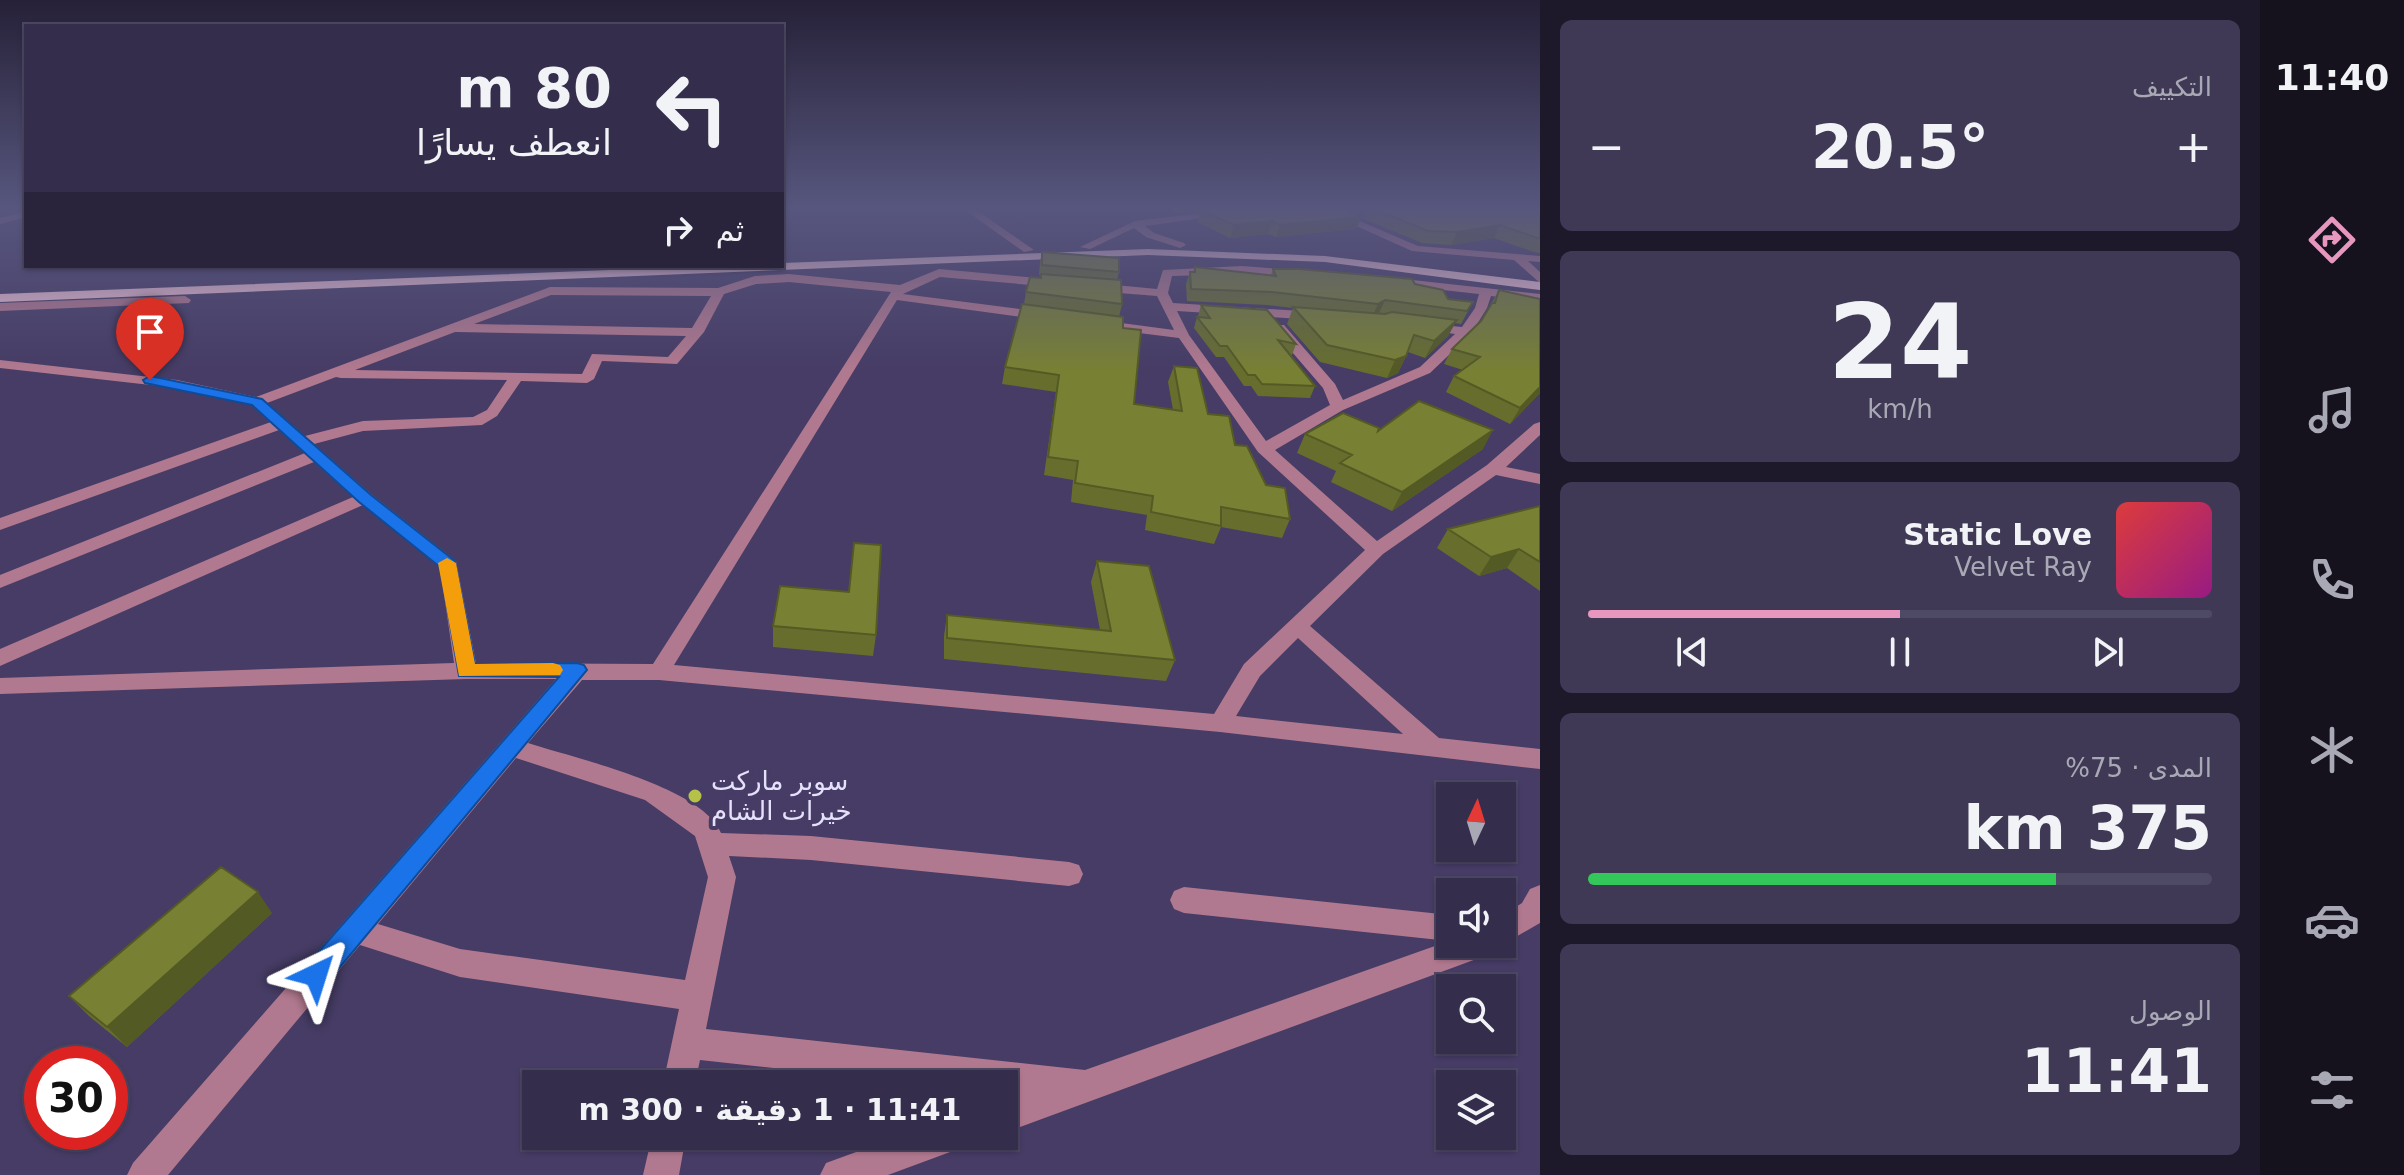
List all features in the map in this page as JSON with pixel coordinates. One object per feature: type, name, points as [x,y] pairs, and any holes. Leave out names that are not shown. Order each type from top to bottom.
[{"type":"main road","points":[[784,267],[903,262]]},
{"type":"main road","points":[[1342,262],[1540,286]]},
{"type":"main road","points":[[1399,262],[1540,279]]},
{"type":"main road","points":[[0,289],[546,268]]},
{"type":"main road","points":[[0,298],[749,268]]},
{"type":"street","points":[[1522,262],[1540,279]]},
{"type":"street","points":[[1305,275],[1242,270],[1167,273],[1164,299],[1183,335],[1264,449],[1376,550]]},
{"type":"street","points":[[659,672],[897,293],[939,273],[1336,318]]},
{"type":"street","points":[[257,402],[550,291],[719,292],[755,280],[789,278],[1059,318]]},
{"type":"street","points":[[1352,278],[1540,298]]},
{"type":"street","points":[[1264,449],[1338,407],[1425,370],[1466,331],[1481,308],[1486,291]]},
{"type":"street","points":[[329,374],[587,379],[597,357],[672,361],[712,311],[719,292]]},
{"type":"street","points":[[0,307],[185,300]]},
{"type":"street","points":[[1267,312],[1330,387],[1338,407]]},
{"type":"street","points":[[1090,322],[1183,335]]},
{"type":"street","points":[[1406,324],[1466,331]]},
{"type":"street","points":[[449,328],[697,332]]},
{"type":"street","points":[[0,364],[177,384],[257,402],[365,498],[449,565],[466,671]]},
{"type":"street","points":[[0,582],[363,426],[476,422],[492,413],[517,376]]},
{"type":"street","points":[[0,524],[281,424]]},
{"type":"street","points":[[1220,723],[1252,670],[1376,550],[1493,469],[1540,427]]},
{"type":"street","points":[[1493,469],[1540,479]]},
{"type":"street","points":[[0,658],[365,498]]},
{"type":"street","points":[[1297,626],[1433,747]]},
{"type":"street","points":[[145,1175],[577,670]]},
{"type":"street","points":[[0,686],[466,671],[659,672],[1220,723],[1540,759]]},
{"type":"street","points":[[511,747],[654,793],[706,829],[722,877],[682,1070]]},
{"type":"street","points":[[711,844],[811,848],[1069,874]]},
{"type":"street","points":[[1516,923],[1532,912],[1540,898]]},
{"type":"street","points":[[1184,900],[1436,927]]},
{"type":"street","points":[[354,930],[460,963],[697,997]]},
{"type":"street","points":[[1018,1111],[1441,958]]},
{"type":"street","points":[[688,1043],[1089,1086]]},
{"type":"street","points":[[661,1175],[666,1150]]},
{"type":"street","points":[[838,1175],[909,1150]]},
{"type":"building","points":[[1042,262],[1119,262],[1119,272],[1042,265]]},
{"type":"building","points":[[1195,267],[1276,276],[1273,269],[1412,279],[1415,284],[1443,290],[1448,299],[1473,302],[1467,311],[1385,300],[1378,304],[1272,292],[1191,289],[1190,272],[1195,272]]},
{"type":"building","points":[[1041,274],[1121,280],[1122,304],[1026,292],[1030,277],[1041,278]]},
{"type":"building","points":[[1499,290],[1540,299],[1540,387],[1520,408],[1454,376],[1480,357],[1452,349],[1481,321],[1495,303]]},
{"type":"building","points":[[1022,304],[1123,317],[1123,328],[1141,330],[1134,404],[1182,411],[1174,366],[1197,368],[1208,414],[1229,416],[1235,445],[1247,446],[1266,485],[1285,488],[1290,519],[1221,507],[1221,526],[1151,512],[1153,496],[1075,483],[1078,461],[1048,457],[1059,375],[1005,367]]},
{"type":"building","points":[[1201,305],[1267,310],[1296,344],[1278,340],[1315,386],[1262,384],[1255,375],[1248,375],[1227,346],[1220,346],[1197,317],[1210,318]]},
{"type":"building","points":[[1293,307],[1392,312],[1457,320],[1434,341],[1414,335],[1406,356],[1395,360],[1327,345]]},
{"type":"building","points":[[1419,401],[1493,430],[1402,492],[1340,463],[1352,455],[1305,434],[1343,413],[1379,428],[1378,431]]},
{"type":"building","points":[[1540,506],[1540,562],[1519,549],[1491,557],[1448,529]]},
{"type":"building","points":[[854,543],[881,545],[876,635],[773,626],[780,586],[849,592]]},
{"type":"building","points":[[1097,561],[1149,566],[1175,660],[947,638],[947,615],[1111,631]]},
{"type":"building","points":[[221,867],[258,892],[107,1027],[69,996]]},
{"type":"slow traffic","points":[[447,563],[466,671],[553,670]]},
{"type":"place","name":"سوبر ماركت خيرات الشام","points":[[695,796]]},
{"type":"route","points":[[150,380],[257,402],[365,498],[449,565],[466,671],[577,670],[316,975]]}]
